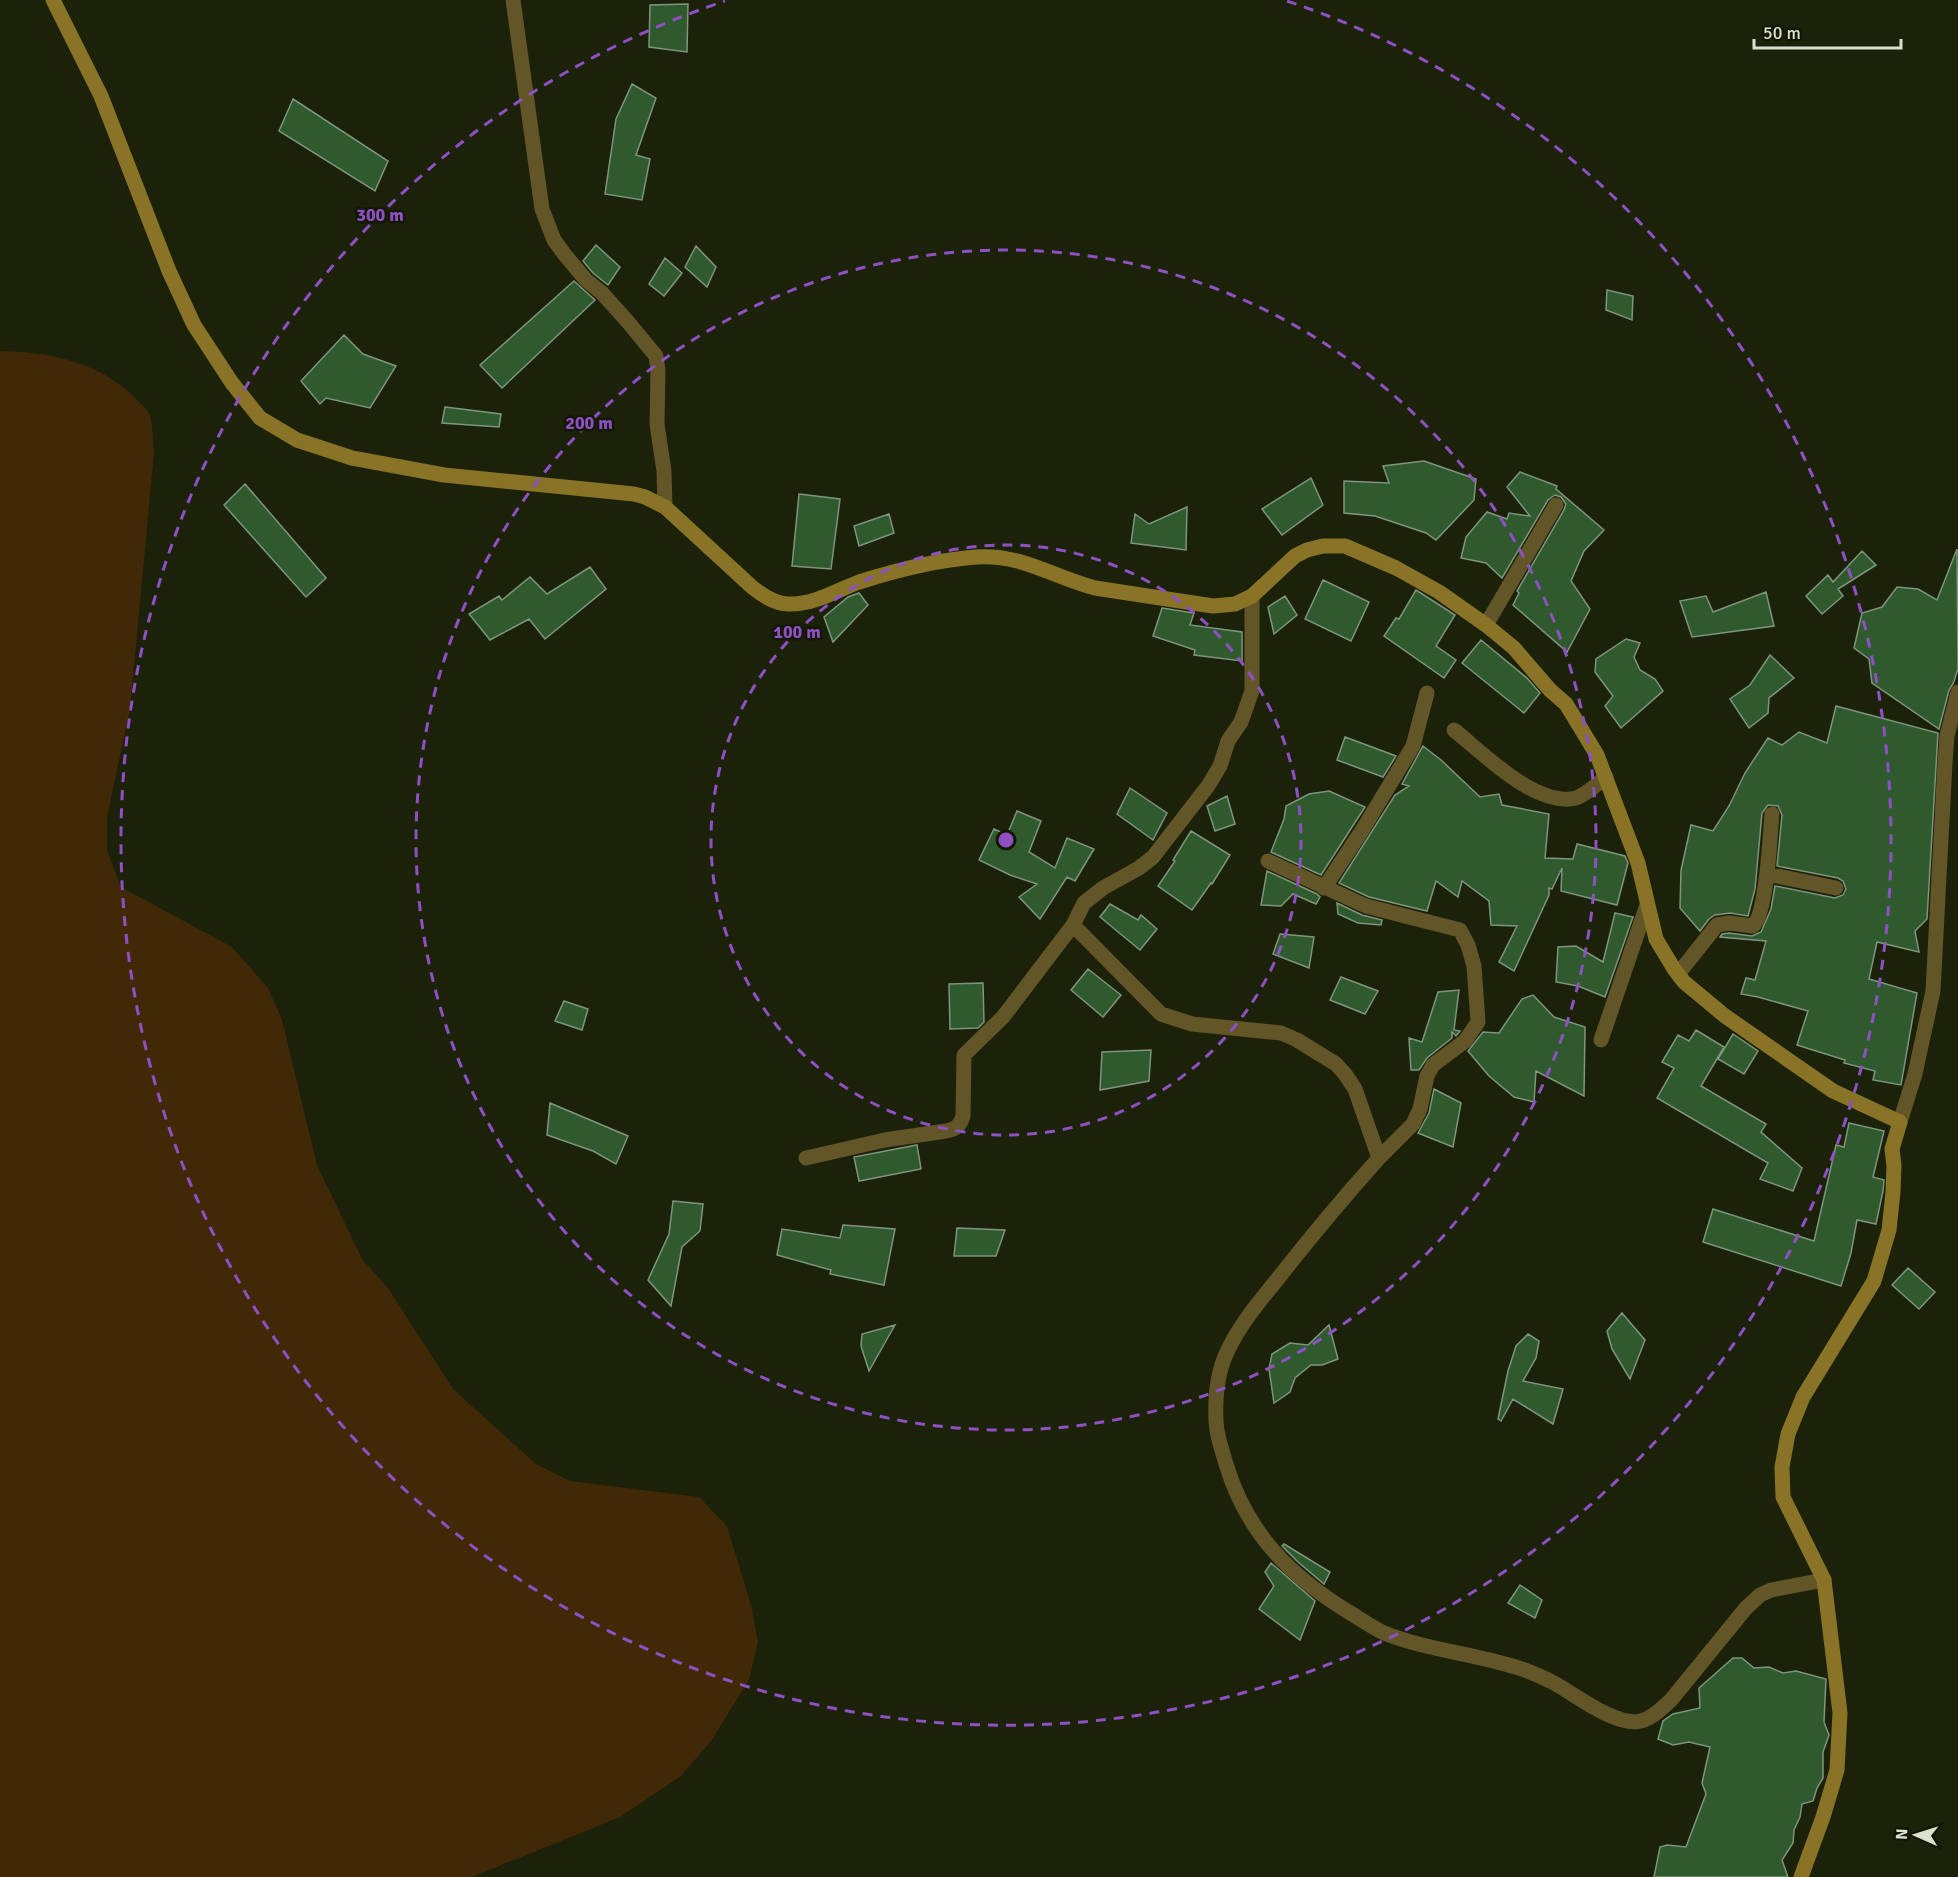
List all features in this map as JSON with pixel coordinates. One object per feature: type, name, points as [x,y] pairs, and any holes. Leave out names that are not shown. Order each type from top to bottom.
[{"type":"street","points":[[53,0],[101,96],[169,271],[194,325],[232,383],[260,418],[297,440],[352,458],[444,475],[645,497],[665,507],[752,587],[778,603],[791,604],[821,598],[859,582],[926,563],[994,556],[1023,561],[1095,588],[1214,606],[1235,604],[1252,596],[1295,556],[1323,546],[1345,546],[1396,567],[1439,592],[1486,625],[1514,648],[1550,690],[1566,704],[1597,755],[1638,863],[1656,939],[1678,974],[1704,1000],[1725,1016],[1833,1091],[1900,1122]]},
{"type":"street","points":[[513,0],[542,209],[548,226],[554,240],[565,255],[586,280],[602,293],[656,356],[657,424],[664,471],[665,507]]},
{"type":"street","points":[[1486,625],[1556,505]]},
{"type":"street","points":[[806,1158],[957,1127],[963,1116],[964,1055],[1003,1017],[1073,925],[1084,903],[1103,888],[1139,868],[1153,857],[1208,786],[1220,766],[1228,741],[1241,722],[1252,691],[1252,596]]},
{"type":"street","points":[[1801,1877],[1824,1817],[1837,1770],[1840,1713],[1824,1580],[1783,1497],[1782,1467],[1788,1434],[1803,1396],[1874,1281],[1889,1230],[1894,1175],[1892,1149],[1915,1074],[1933,991],[1947,736],[1958,692]]},
{"type":"street","points":[[1324,888],[1413,746],[1427,693]]},
{"type":"street","points":[[1454,729],[1497,765],[1543,795],[1555,799],[1580,796],[1606,777]]},
{"type":"street","points":[[1678,974],[1717,925],[1729,923],[1753,926],[1756,923],[1767,874],[1772,814]]},
{"type":"street","points":[[1268,861],[1366,906],[1460,930],[1468,945],[1474,966],[1478,1022],[1465,1041],[1433,1065],[1427,1076],[1420,1109],[1413,1124],[1350,1190],[1306,1243],[1243,1324],[1226,1353],[1217,1383],[1215,1422],[1232,1483],[1251,1521],[1273,1552],[1334,1603],[1382,1632],[1425,1646],[1524,1670],[1554,1683],[1591,1706],[1630,1721],[1641,1721],[1656,1714],[1671,1700],[1724,1634],[1760,1595],[1771,1590],[1824,1580]]},
{"type":"street","points":[[1767,874],[1836,888]]},
{"type":"street","points":[[1601,1040],[1647,905]]},
{"type":"street","points":[[1073,925],[1161,1014],[1192,1024],[1281,1033],[1336,1064],[1346,1074],[1354,1089],[1379,1158]]},
{"type":"shaded area","points":[[0,351],[55,357],[91,368],[122,386],[146,408],[151,420],[154,453],[130,709],[107,817],[107,851],[121,887],[232,947],[268,988],[282,1020],[317,1165],[362,1259],[388,1288],[453,1389],[536,1464],[570,1481],[699,1497],[727,1526],[751,1605],[758,1642],[749,1680],[711,1741],[681,1776],[620,1817],[472,1877],[0,1877]]},
{"type":"building","points":[[688,4],[687,52],[649,47],[650,5]]},
{"type":"building","points":[[632,84],[656,98],[636,155],[650,159],[642,200],[605,194],[616,119]]},
{"type":"building","points":[[293,99],[388,161],[375,191],[279,131]]},
{"type":"building","points":[[596,245],[620,267],[608,285],[583,261]]},
{"type":"building","points":[[696,246],[716,267],[707,287],[685,267]]},
{"type":"building","points":[[665,258],[682,273],[664,296],[649,284]]},
{"type":"building","points":[[574,281],[595,300],[502,388],[480,365]]},
{"type":"building","points":[[1607,290],[1633,296],[1632,320],[1606,310]]},
{"type":"building","points":[[344,335],[363,354],[396,366],[370,408],[326,398],[320,404],[301,381]]},
{"type":"building","points":[[445,407],[501,414],[499,427],[442,423]]},
{"type":"building","points":[[1424,461],[1476,479],[1474,500],[1436,540],[1426,533],[1375,516],[1344,513],[1344,481],[1389,483],[1383,466]]},
{"type":"building","points":[[1520,472],[1557,486],[1556,489],[1604,530],[1584,551],[1571,581],[1590,609],[1567,652],[1513,605],[1519,593],[1517,591],[1564,510],[1566,504],[1561,497],[1555,495],[1548,500],[1502,578],[1486,563],[1461,558],[1466,537],[1487,512],[1507,519],[1509,513],[1530,516],[1507,487]]},
{"type":"building","points":[[1311,478],[1323,505],[1282,535],[1262,509]]},
{"type":"building","points":[[245,484],[326,578],[306,597],[224,505]]},
{"type":"building","points":[[799,494],[840,499],[831,569],[792,566]]},
{"type":"building","points":[[1187,507],[1186,550],[1131,543],[1135,514],[1149,524]]},
{"type":"building","points":[[889,514],[894,533],[859,546],[854,526]]},
{"type":"building","points":[[1957,549],[1958,669],[1949,690],[1939,729],[1872,683],[1869,659],[1854,648],[1862,613],[1882,607],[1897,587],[1918,589],[1937,600]]},
{"type":"building","points":[[1862,551],[1876,565],[1838,589],[1843,596],[1822,614],[1806,596],[1828,575],[1833,582]]},
{"type":"building","points":[[590,567],[606,589],[545,639],[529,619],[490,640],[469,614],[499,596],[502,600],[530,577],[547,594]]},
{"type":"building","points":[[1323,580],[1369,602],[1351,641],[1305,619]]},
{"type":"building","points":[[1416,590],[1455,615],[1436,646],[1456,660],[1444,678],[1384,636],[1396,618],[1399,619]]},
{"type":"building","points":[[1766,592],[1774,626],[1692,637],[1680,601],[1706,596],[1713,612]]},
{"type":"building","points":[[859,593],[868,605],[833,642],[824,617],[848,597]]},
{"type":"building","points":[[1285,596],[1297,615],[1274,634],[1268,607]]},
{"type":"building","points":[[1162,608],[1194,613],[1190,625],[1242,632],[1242,661],[1194,655],[1195,650],[1153,636]]},
{"type":"building","points":[[1626,639],[1640,643],[1634,657],[1640,670],[1655,679],[1663,691],[1621,728],[1605,706],[1613,696],[1595,672],[1596,659]]},
{"type":"building","points":[[1481,640],[1527,678],[1540,693],[1524,713],[1462,663]]},
{"type":"building","points":[[1770,655],[1794,678],[1769,698],[1768,713],[1749,728],[1730,699],[1750,685]]},
{"type":"building","points":[[1836,706],[1938,733],[1927,919],[1915,931],[1919,952],[1877,942],[1869,979],[1917,993],[1901,1085],[1873,1080],[1875,1071],[1844,1063],[1845,1060],[1797,1045],[1808,1011],[1741,994],[1746,978],[1755,980],[1766,941],[1720,937],[1722,934],[1752,936],[1761,932],[1771,909],[1775,886],[1835,898],[1843,895],[1846,889],[1843,881],[1838,878],[1777,866],[1782,815],[1778,806],[1768,805],[1762,813],[1755,889],[1748,916],[1730,913],[1715,915],[1700,931],[1680,908],[1681,870],[1691,825],[1713,831],[1729,806],[1745,773],[1768,738],[1782,745],[1799,732],[1827,743]]},
{"type":"building","points":[[1345,737],[1396,756],[1383,777],[1337,760]]},
{"type":"building","points":[[1423,746],[1480,797],[1499,794],[1502,805],[1549,814],[1545,858],[1573,859],[1577,844],[1625,856],[1628,863],[1617,905],[1561,891],[1562,868],[1552,889],[1549,888],[1549,895],[1514,971],[1499,962],[1517,926],[1491,925],[1489,901],[1462,881],[1458,897],[1436,881],[1427,911],[1369,897],[1339,883],[1395,795],[1409,786],[1402,784]]},
{"type":"building","points":[[1130,788],[1167,813],[1153,840],[1117,814]]},
{"type":"building","points":[[1329,791],[1365,807],[1321,875],[1271,852],[1284,819],[1286,806],[1309,794]]},
{"type":"building","points":[[1227,796],[1235,824],[1215,831],[1207,806]]},
{"type":"building","points":[[1017,811],[1041,821],[1029,852],[1055,868],[1067,838],[1094,849],[1075,881],[1067,877],[1040,919],[1019,897],[1037,884],[1010,875],[979,860],[994,829],[1007,835]]},
{"type":"building","points":[[1191,831],[1230,855],[1192,910],[1158,886]]},
{"type":"building","points":[[1267,871],[1317,894],[1320,897],[1316,904],[1293,894],[1281,906],[1261,905]]},
{"type":"building","points":[[1337,903],[1362,915],[1382,920],[1381,925],[1358,923],[1338,914]]},
{"type":"building","points":[[1110,904],[1138,920],[1141,915],[1157,929],[1140,950],[1100,917]]},
{"type":"building","points":[[1615,913],[1633,917],[1605,997],[1578,986],[1556,982],[1558,947],[1576,946],[1603,962]]},
{"type":"building","points":[[1280,934],[1314,937],[1309,968],[1273,954]]},
{"type":"building","points":[[1088,969],[1121,995],[1103,1017],[1071,990]]},
{"type":"building","points":[[1341,977],[1378,991],[1365,1014],[1330,1000]]},
{"type":"building","points":[[983,983],[984,1022],[978,1028],[950,1029],[949,984]]},
{"type":"building","points":[[1459,990],[1454,1030],[1460,1031],[1456,1036],[1452,1032],[1452,1038],[1427,1058],[1419,1070],[1411,1070],[1409,1038],[1422,1042],[1438,992]]},
{"type":"building","points":[[1533,995],[1554,1017],[1585,1027],[1584,1096],[1536,1071],[1534,1102],[1514,1097],[1489,1076],[1468,1051],[1483,1032],[1499,1033],[1522,999]]},
{"type":"building","points":[[564,1001],[588,1009],[582,1030],[555,1021]]},
{"type":"building","points":[[1696,1030],[1724,1047],[1701,1086],[1766,1124],[1761,1132],[1802,1168],[1793,1191],[1760,1179],[1768,1163],[1657,1098],[1674,1068],[1662,1062],[1678,1035],[1689,1041]]},
{"type":"building","points":[[1733,1034],[1758,1051],[1744,1074],[1718,1059]]},
{"type":"building","points":[[1151,1050],[1149,1081],[1100,1090],[1102,1052]]},
{"type":"building","points":[[1434,1089],[1461,1103],[1453,1147],[1418,1133],[1429,1113]]},
{"type":"building","points":[[550,1103],[628,1136],[616,1164],[593,1151],[547,1135]]},
{"type":"building","points":[[1849,1123],[1884,1131],[1873,1177],[1884,1180],[1876,1224],[1857,1220],[1851,1253],[1841,1286],[1703,1242],[1713,1209],[1814,1241],[1836,1145],[1844,1147]]},
{"type":"building","points":[[917,1145],[921,1169],[859,1181],[854,1157]]},
{"type":"building","points":[[673,1201],[703,1204],[700,1231],[682,1247],[671,1306],[648,1280],[669,1234]]},
{"type":"building","points":[[843,1225],[895,1229],[884,1285],[830,1274],[831,1270],[777,1255],[782,1229],[840,1238]]},
{"type":"building","points":[[957,1228],[1005,1230],[996,1256],[954,1256]]},
{"type":"building","points":[[1908,1268],[1935,1292],[1919,1309],[1892,1285]]},
{"type":"building","points":[[1622,1313],[1645,1340],[1630,1379],[1612,1349],[1607,1331]]},
{"type":"building","points":[[895,1325],[869,1371],[861,1346],[862,1334]]},
{"type":"building","points":[[1329,1325],[1338,1359],[1322,1365],[1311,1365],[1295,1378],[1290,1392],[1274,1403],[1269,1369],[1272,1354],[1290,1343],[1308,1345]]},
{"type":"building","points":[[1528,1334],[1539,1341],[1536,1358],[1523,1381],[1563,1389],[1553,1424],[1513,1399],[1501,1421],[1498,1419],[1516,1346]]},
{"type":"building","points":[[1284,1544],[1330,1572],[1324,1584],[1282,1546]]},
{"type":"building","points":[[1271,1563],[1315,1601],[1300,1640],[1259,1609],[1274,1586],[1265,1572]]},
{"type":"building","points":[[1520,1585],[1542,1600],[1535,1618],[1508,1603]]},
{"type":"building","points":[[1733,1658],[1742,1658],[1754,1668],[1769,1667],[1783,1673],[1796,1671],[1826,1679],[1824,1722],[1829,1735],[1823,1752],[1823,1778],[1813,1801],[1802,1804],[1800,1817],[1794,1830],[1793,1843],[1782,1860],[1788,1877],[1654,1877],[1660,1847],[1667,1845],[1686,1847],[1706,1794],[1702,1783],[1710,1747],[1689,1742],[1673,1745],[1658,1739],[1663,1721],[1673,1714],[1700,1708],[1699,1688]]}]
